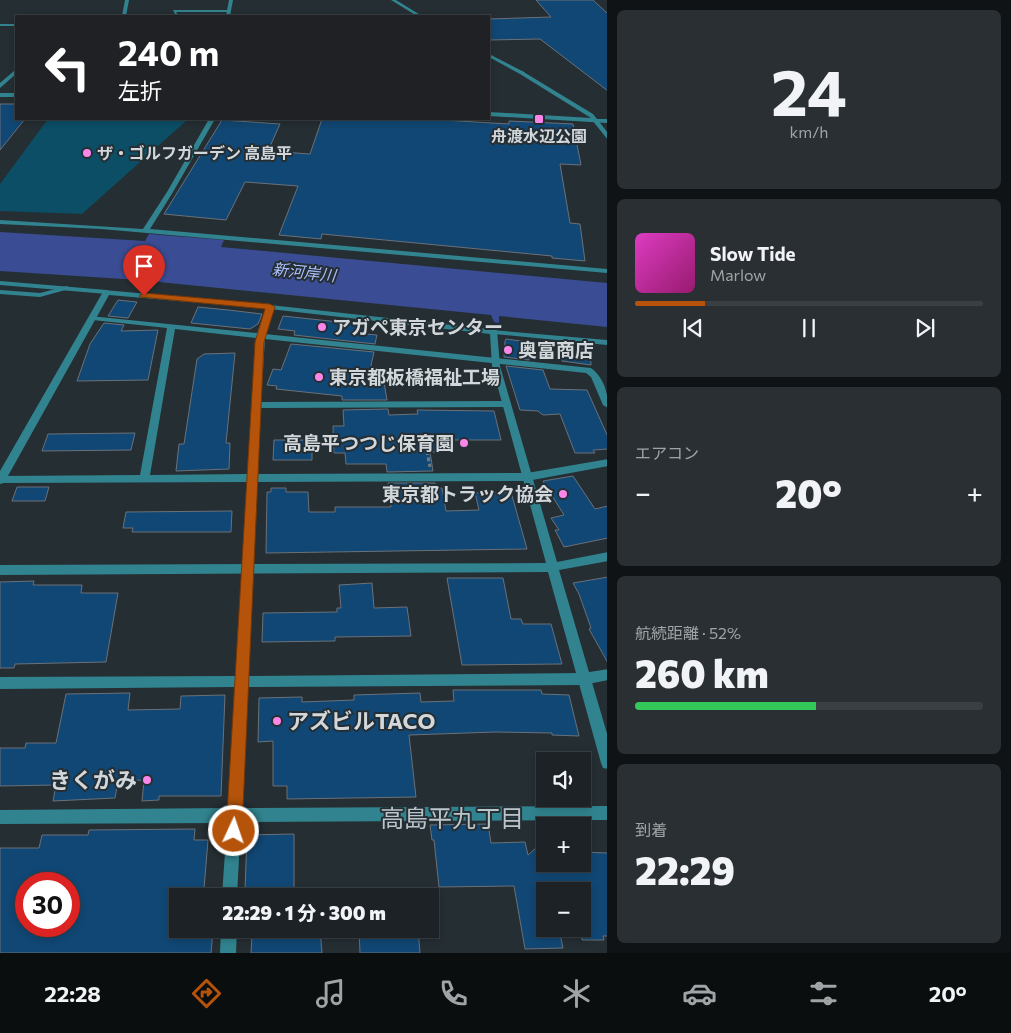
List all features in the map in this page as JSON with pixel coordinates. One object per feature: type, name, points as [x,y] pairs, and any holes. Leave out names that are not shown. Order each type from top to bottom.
[{"type":"street","points":[[0,0],[10,0]]},
{"type":"street","points":[[124,15],[127,0]]},
{"type":"street","points":[[228,14],[231,0]]},
{"type":"street","points":[[392,0],[418,15]]},
{"type":"street","points":[[0,25],[15,25]]},
{"type":"street","points":[[490,56],[591,115],[607,138]]},
{"type":"street","points":[[0,86],[15,73]]},
{"type":"street","points":[[0,95],[15,96]]},
{"type":"street","points":[[490,114],[607,121]]},
{"type":"street","points":[[145,231],[211,120]]},
{"type":"street","points":[[0,222],[145,231],[607,271]]},
{"type":"street","points":[[0,282],[270,307],[607,343]]},
{"type":"street","points":[[0,480],[107,292]]},
{"type":"street","points":[[230,888],[256,405],[261,335],[270,307]]},
{"type":"street","points":[[93,318],[588,370],[595,375],[607,405]]},
{"type":"street","points":[[144,479],[171,326]]},
{"type":"street","points":[[494,332],[494,360],[607,763]]},
{"type":"street","points":[[256,405],[506,404]]},
{"type":"street","points":[[0,480],[527,477],[607,462]]},
{"type":"street","points":[[0,570],[552,567],[607,556]]},
{"type":"street","points":[[0,683],[583,679],[607,674]]},
{"type":"street","points":[[0,817],[607,813]]},
{"type":"street","points":[[228,953],[229,938]]},
{"type":"lane","points":[[176,15],[174,11],[228,14]]},
{"type":"lane","points":[[0,292],[40,295],[67,288]]},
{"type":"path","points":[[427,451],[430,468]]},
{"type":"shaded area","name":"ザ・ゴルフガーデン 高島平","points":[[47,120],[186,121],[82,214],[0,211],[0,184]]},
{"type":"water","name":"新河岸川","points":[[0,232],[145,241],[149,234],[224,240],[221,247],[607,283],[607,327],[499,316],[499,323],[494,322],[491,315],[139,280],[0,271]]},
{"type":"building","points":[[536,0],[593,0],[607,13],[607,90],[540,39],[490,40],[490,19],[551,17]]},
{"type":"building","points":[[0,104],[15,104],[15,120],[24,120],[0,150]]},
{"type":"building","points":[[222,120],[280,124],[268,151],[310,154],[322,120],[442,120],[509,124],[509,121],[573,124],[581,165],[560,164],[570,223],[580,224],[585,261],[552,258],[552,256],[322,234],[321,239],[279,235],[298,186],[245,182],[226,220],[164,214]]},
{"type":"building","points":[[118,300],[137,302],[128,318],[108,316]]},
{"type":"building","points":[[198,307],[262,314],[258,324],[250,329],[191,323]]},
{"type":"building","name":"アガペ東京センター","points":[[283,316],[367,325],[365,334],[377,335],[375,344],[294,335],[295,331],[278,329]]},
{"type":"building","points":[[104,323],[124,325],[121,331],[158,330],[148,380],[77,381],[90,344]]},
{"type":"building","points":[[506,339],[529,342],[529,360],[504,357]]},
{"type":"building","name":"東京都板橋福祉工場","points":[[291,344],[374,352],[370,370],[382,370],[387,400],[342,400],[342,396],[276,389],[277,386],[267,385],[273,369],[281,370]]},
{"type":"building","points":[[561,346],[590,350],[591,365],[562,361]]},
{"type":"building","points":[[235,353],[226,443],[230,443],[229,469],[176,471],[179,444],[184,444],[197,359],[204,354]]},
{"type":"building","points":[[506,366],[543,370],[550,389],[587,390],[607,435],[607,449],[593,450],[595,453],[575,453],[560,414],[543,415],[538,411],[520,410]]},
{"type":"building","points":[[388,409],[389,415],[418,414],[417,410],[494,411],[501,440],[440,440],[442,452],[430,452],[433,471],[387,472],[386,464],[346,464],[345,453],[334,453],[333,426],[344,426],[343,410]]},
{"type":"building","points":[[135,433],[131,450],[42,451],[48,434]]},
{"type":"building","points":[[274,440],[312,440],[312,460],[273,460]]},
{"type":"building","points":[[573,476],[595,509],[607,506],[607,538],[564,547],[555,530],[559,530],[551,518],[564,515],[543,481]]},
{"type":"building","points":[[388,483],[435,483],[436,488],[442,488],[446,511],[479,510],[475,493],[511,492],[527,549],[266,553],[267,492],[271,492],[271,488],[286,488],[286,492],[308,492],[309,512],[335,512],[335,507],[391,507]]},
{"type":"building","points":[[17,487],[49,487],[45,501],[12,501]]},
{"type":"building","points":[[232,511],[231,532],[132,532],[133,528],[123,528],[126,512]]},
{"type":"building","points":[[607,577],[607,661],[589,629],[591,628],[573,583]]},
{"type":"building","points":[[447,578],[503,578],[511,619],[521,619],[523,624],[551,624],[562,664],[462,665]]},
{"type":"building","points":[[34,581],[33,585],[82,585],[81,593],[118,593],[106,662],[15,664],[14,668],[0,668],[0,582]]},
{"type":"building","points":[[372,583],[374,608],[407,607],[411,636],[335,637],[335,641],[262,642],[263,613],[337,612],[337,608],[341,608],[339,585]]},
{"type":"building","points":[[453,690],[541,690],[542,694],[569,695],[579,736],[552,735],[552,733],[496,732],[409,735],[416,797],[287,799],[287,786],[273,786],[273,741],[258,742],[259,698],[302,697],[302,702],[354,700],[354,695],[420,693],[421,702],[454,701]]},
{"type":"building","points":[[130,693],[128,710],[180,709],[181,696],[225,695],[221,796],[159,796],[159,800],[142,801],[144,780],[118,781],[115,798],[53,801],[56,785],[0,786],[0,748],[25,748],[26,743],[56,743],[66,694]]},
{"type":"building","points":[[488,824],[491,843],[525,842],[528,855],[536,848],[536,872],[591,872],[591,852],[607,853],[607,936],[603,936],[604,940],[582,940],[582,937],[591,937],[591,882],[536,882],[536,937],[561,937],[563,948],[525,949],[514,886],[439,887],[434,840],[432,840],[430,825]]},
{"type":"building","points":[[195,829],[194,840],[208,840],[204,888],[169,888],[169,938],[212,938],[211,953],[0,953],[0,848],[39,848],[42,835],[88,835],[89,830]]},
{"type":"building","points":[[294,834],[294,888],[245,888],[247,835]]},
{"type":"building","points":[[252,938],[321,938],[322,953],[251,953]]},
{"type":"building","points":[[359,938],[419,938],[420,953],[360,953]]},
{"type":"place","name":"舟渡水辺公園","points":[[539,119]]},
{"type":"place","name":"ザ・ゴルフガーデン 高島平","points":[[87,153]]},
{"type":"place","name":"アガペ東京センター","points":[[322,327]]},
{"type":"place","name":"奥富商店","points":[[508,350]]},
{"type":"place","name":"東京都板橋福祉工場","points":[[319,377]]},
{"type":"place","name":"高島平つつじ保育園","points":[[464,443]]},
{"type":"place","name":"東京都トラック協会","points":[[563,494]]},
{"type":"place","name":"アズビルTACO","points":[[277,721]]},
{"type":"place","name":"きくがみ","points":[[147,780]]},
{"type":"district","name":"高島平九丁目","points":[[452,819]]},
{"type":"route","points":[[144,296],[270,307],[262,329],[260,342],[234,831]]}]
